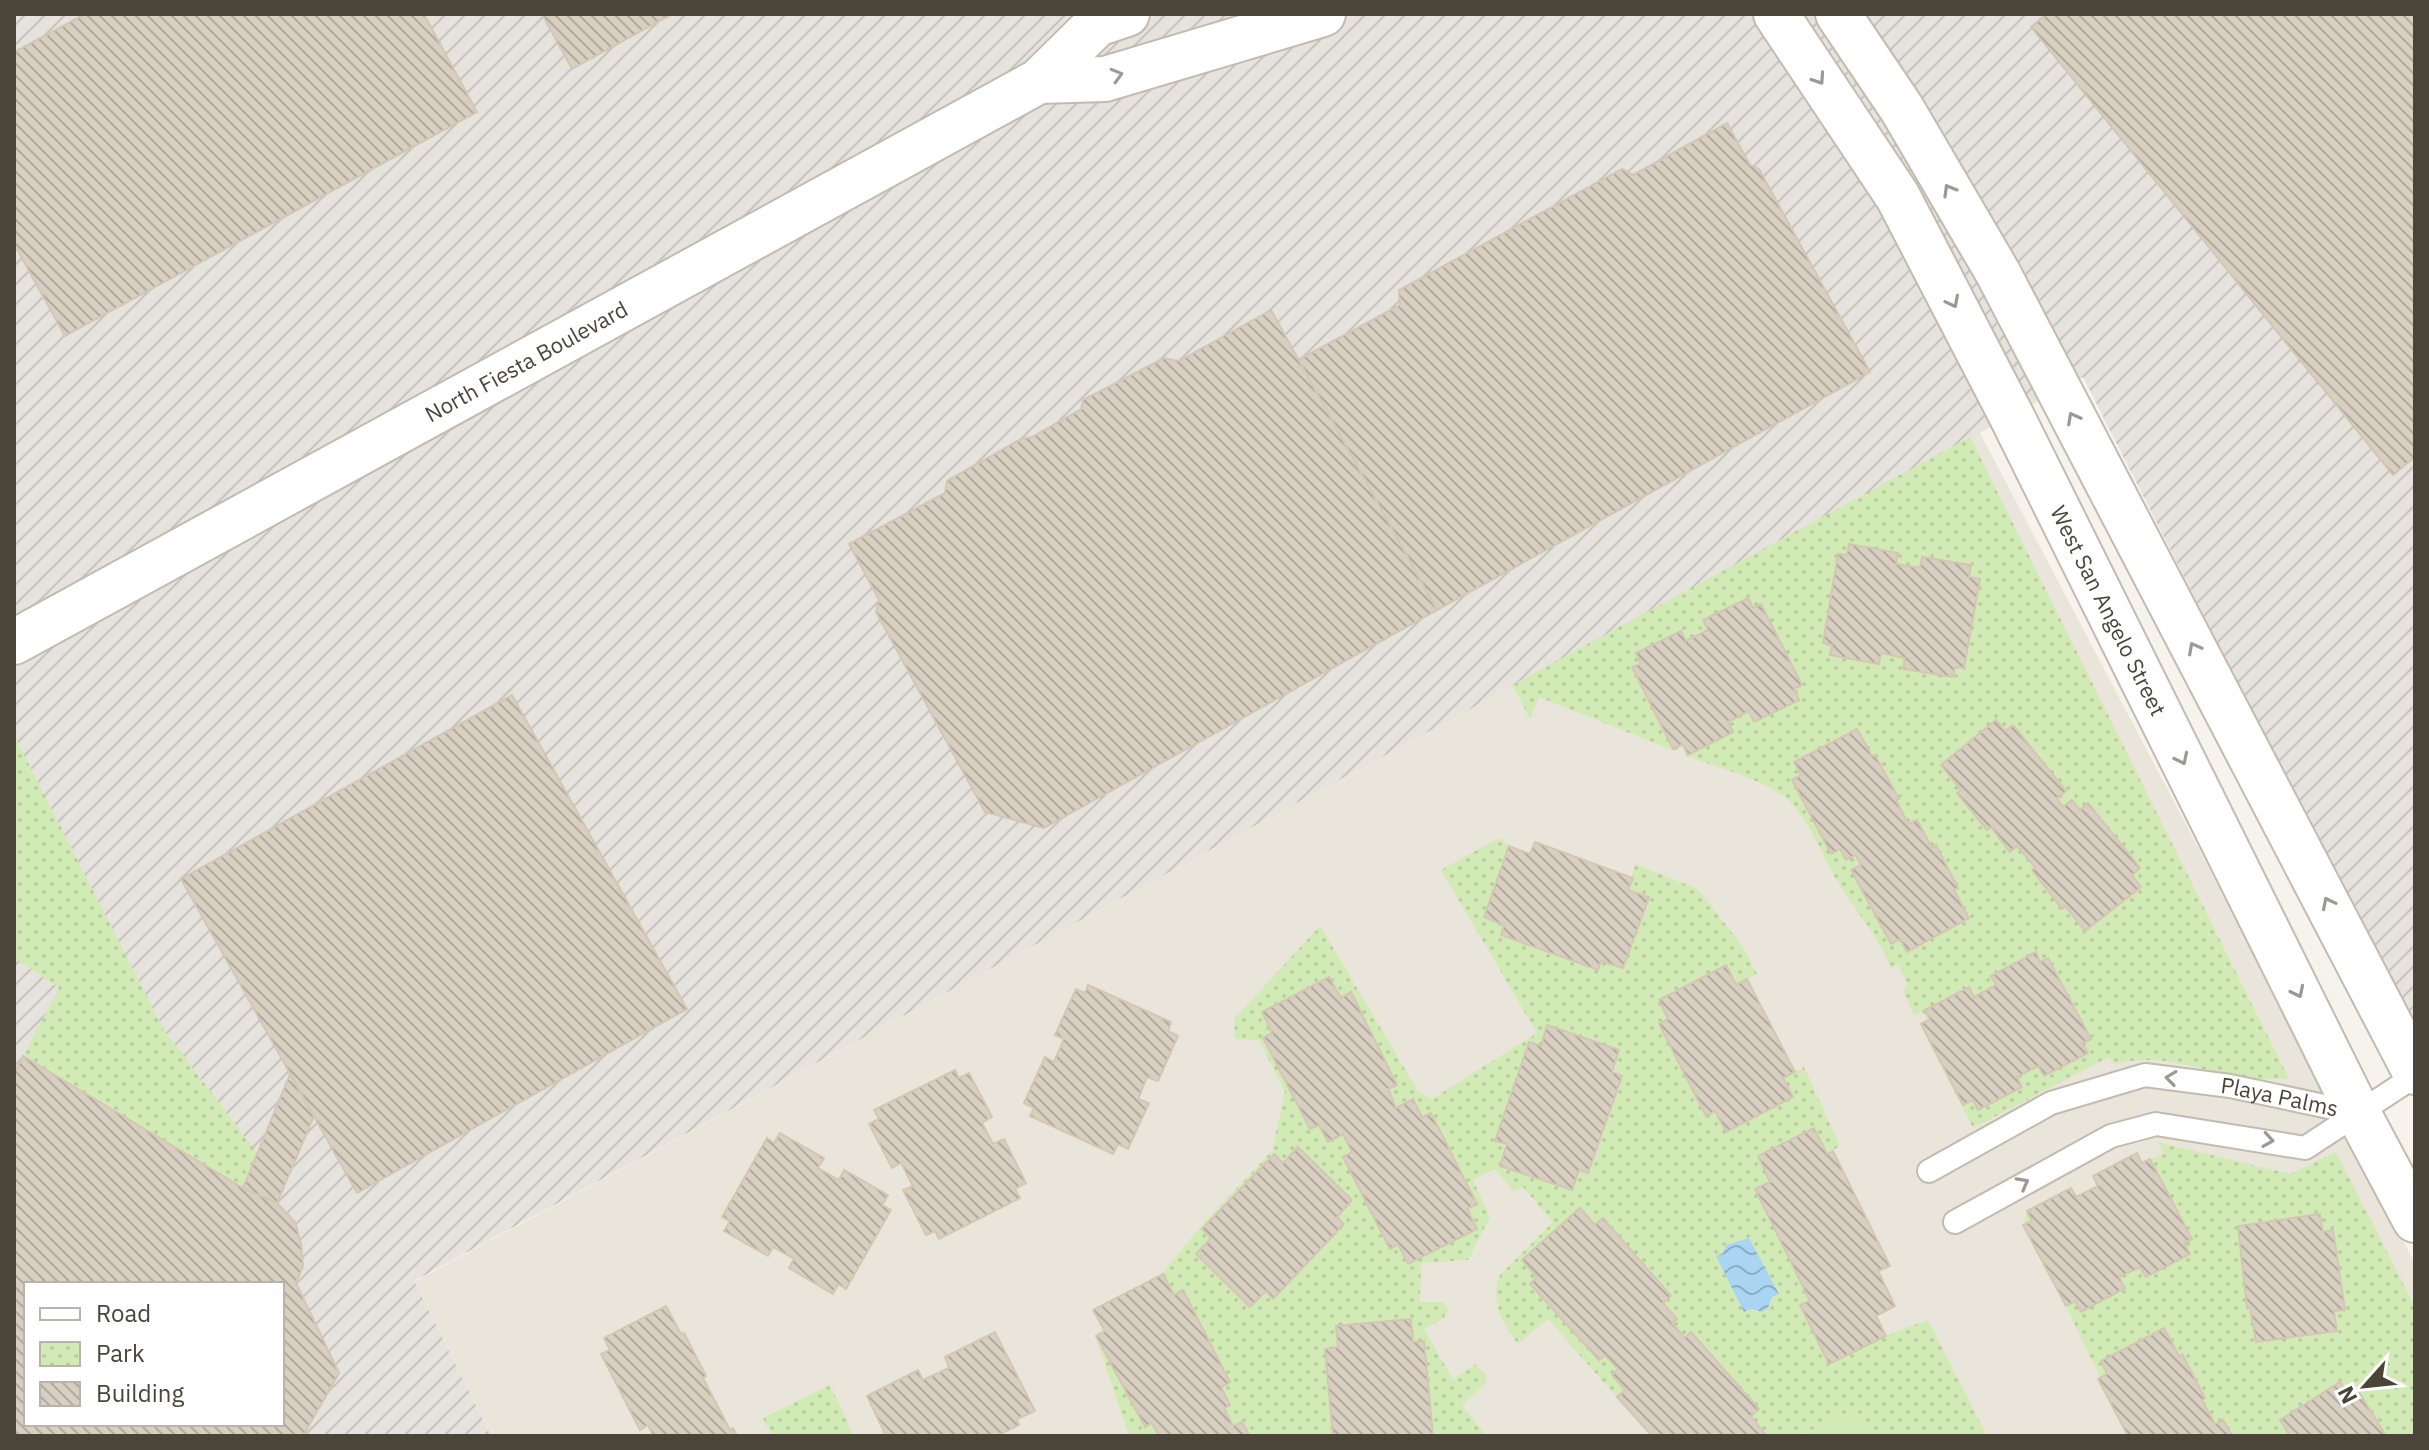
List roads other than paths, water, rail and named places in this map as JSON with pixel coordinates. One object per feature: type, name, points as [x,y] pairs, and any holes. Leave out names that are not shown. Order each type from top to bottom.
[{"type":"street","name":"North Fiesta Boulevard","points":[[14,642],[1039,81],[1097,24],[1127,14]]},
{"type":"street","name":"North Fiesta Boulevard","points":[[1039,81],[1105,79],[1323,14]]},
{"type":"street","name":"West San Angelo Street","points":[[1776,14],[1898,197],[2018,429],[2358,1113],[2415,1220]]},
{"type":"street","points":[[1838,14],[1902,109],[1998,273],[2415,1074]]},
{"type":"lane","points":[[2358,1113],[2415,1074]]},
{"type":"lane","name":"Playa Palms","points":[[1929,1171],[2051,1103],[2145,1075],[2230,1086],[2358,1113]]},
{"type":"lane","name":"Playa Palms","points":[[1955,1222],[2111,1136],[2156,1124],[2305,1148],[2358,1113]]},
{"type":"water","points":[[1749,1238],[1779,1294],[1772,1297],[1768,1308],[1762,1312],[1751,1309],[1744,1312],[1716,1256],[1723,1253],[1726,1245]]}]
